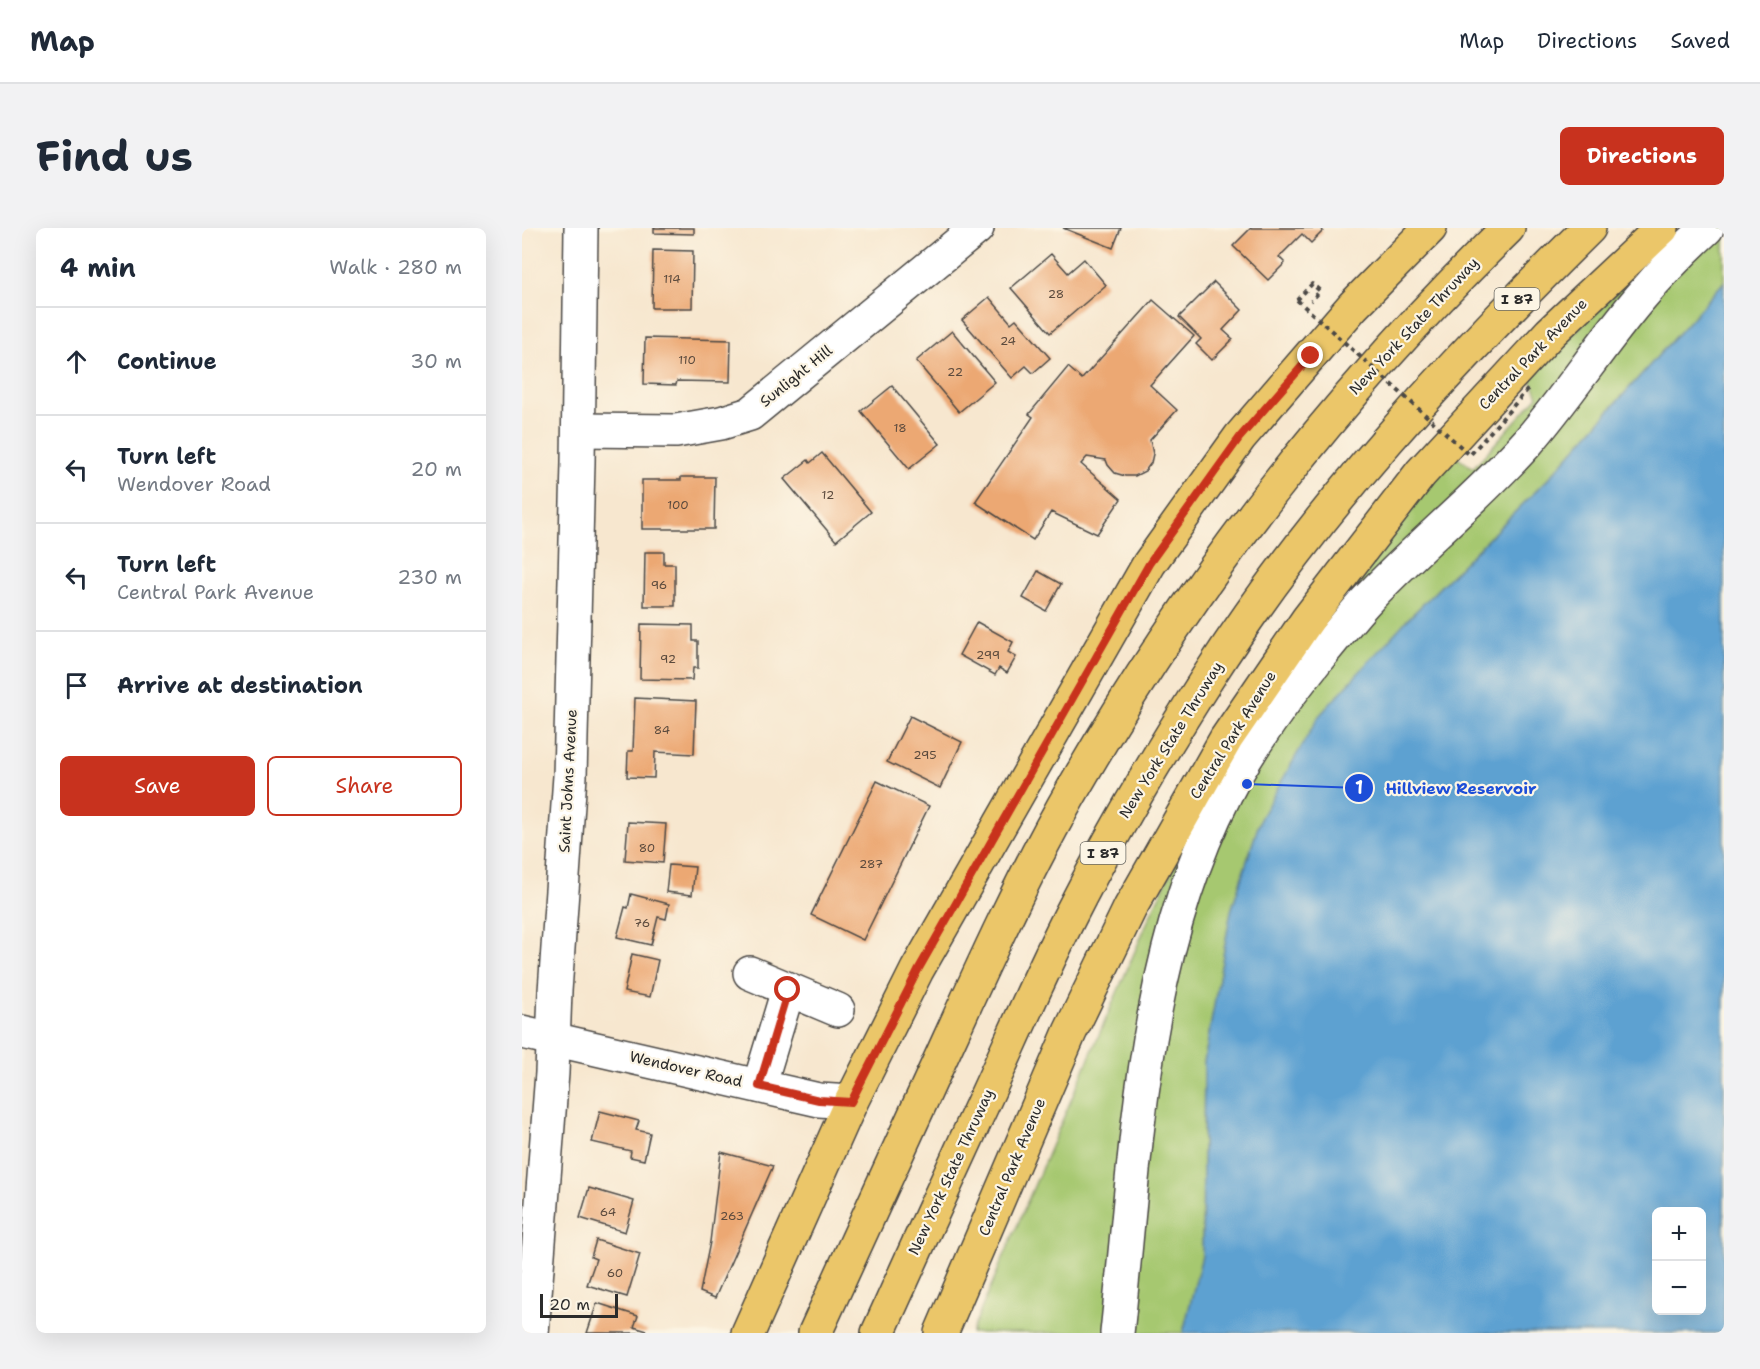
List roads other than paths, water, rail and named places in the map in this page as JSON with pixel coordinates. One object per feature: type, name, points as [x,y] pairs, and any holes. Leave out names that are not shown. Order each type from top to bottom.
[{"type":"main road","points":[[748,1333],[851,1102],[918,970],[1149,564],[1240,437],[1353,306],[1430,228]]},
{"type":"main road","name":"New York State Thruway","points":[[813,1333],[1028,872],[1123,704],[1174,625],[1229,547],[1296,460],[1347,398],[1411,327],[1508,228]]},
{"type":"main road","name":"New York State Thruway","points":[[883,1323],[1070,916],[1121,821],[1212,670],[1323,517],[1384,443],[1506,311],[1589,228]]},
{"type":"main road","name":"Central Park Avenue","points":[[941,1333],[1080,1012],[1131,908],[1226,739],[1308,619],[1421,472],[1550,333],[1662,228]]},
{"type":"street","name":"Saint Johns Avenue","points":[[532,1333],[537,1035],[570,776],[579,430],[581,228]]},
{"type":"street","name":"Sunlight Hill","points":[[579,430],[676,431],[721,423],[750,414],[977,228]]},
{"type":"street","points":[[1118,1333],[1136,1142],[1149,1042],[1160,981],[1173,931],[1190,881],[1226,793],[1254,746],[1317,659],[1365,603],[1480,492],[1528,442],[1637,300],[1669,264],[1707,228]]},
{"type":"street","points":[[750,974],[838,1010]]},
{"type":"street","points":[[759,1086],[788,990]]},
{"type":"street","name":"Wendover Road","points":[[537,1035],[819,1100],[851,1102]]},
{"type":"water","points":[[1724,282],[1724,1333],[1183,1333],[1202,1256],[1204,1062],[1231,911],[1261,817],[1319,716],[1405,622],[1548,479]]},
{"type":"place","name":"Hillview Reservoir","points":[[1247,784]]}]
